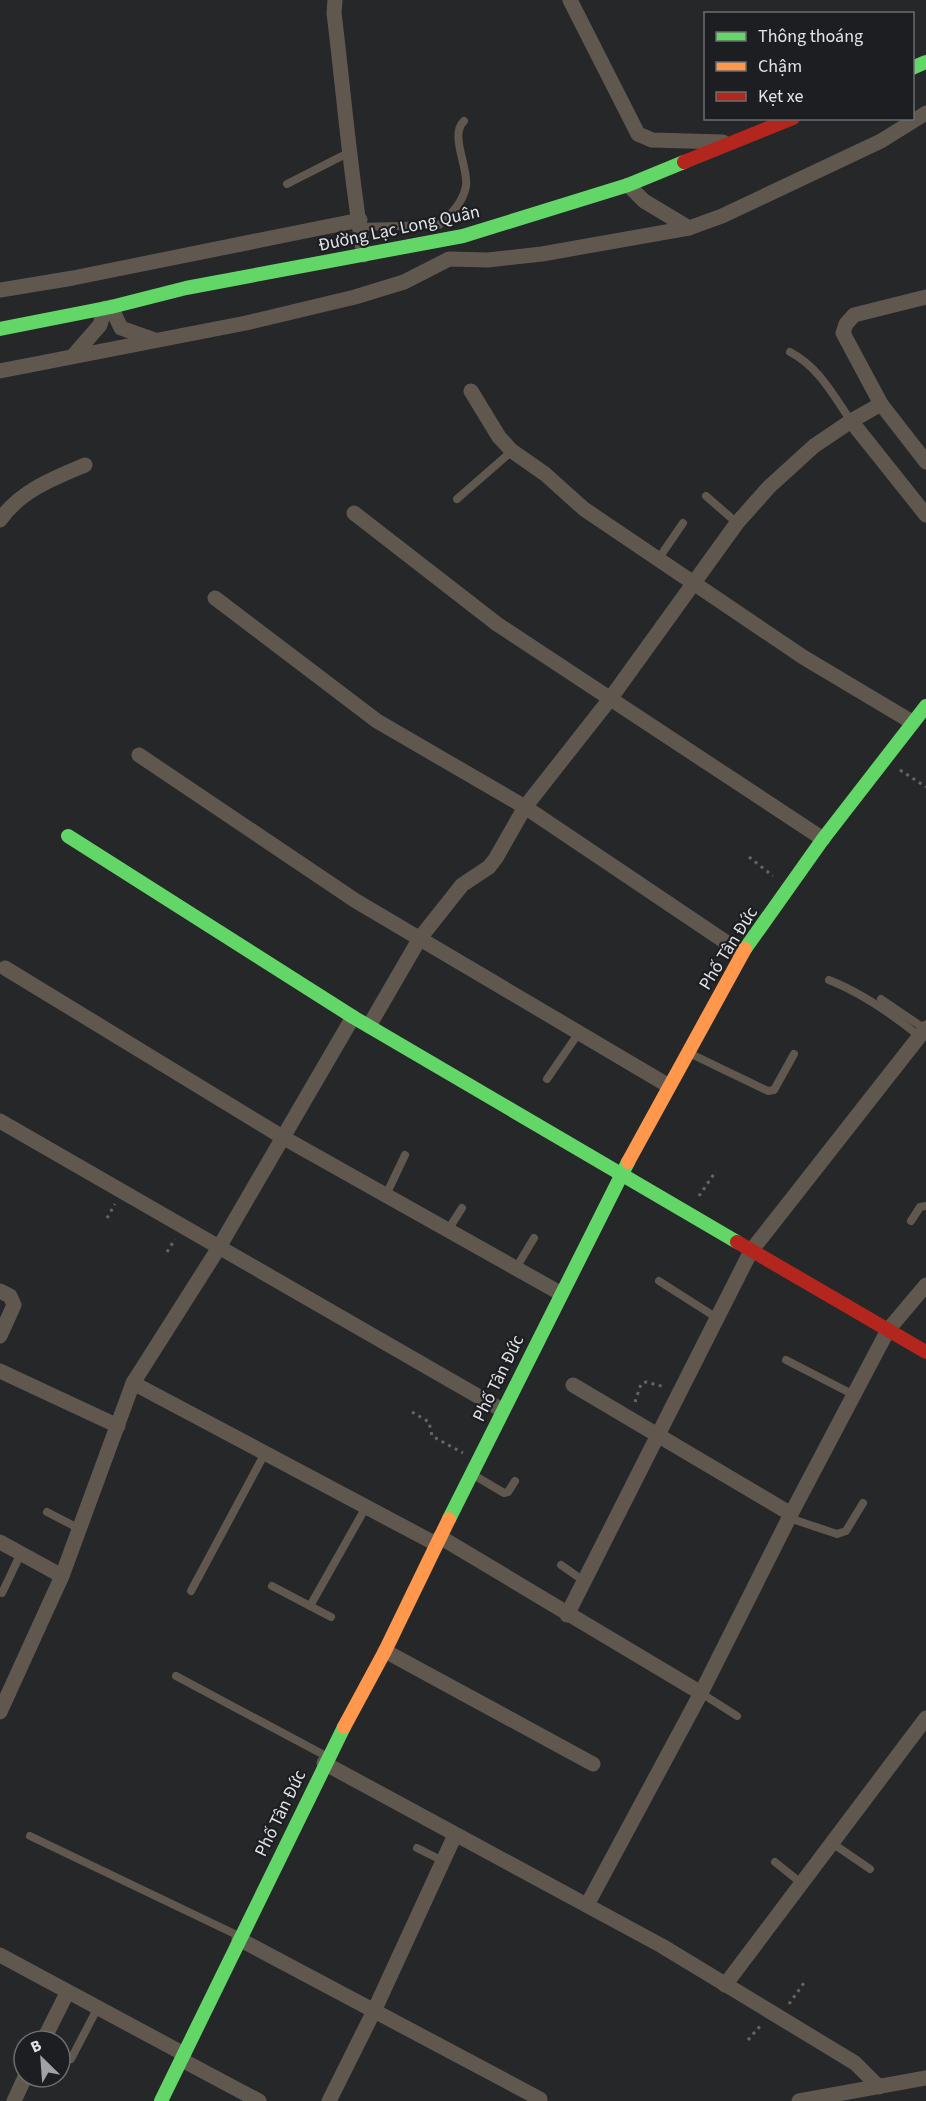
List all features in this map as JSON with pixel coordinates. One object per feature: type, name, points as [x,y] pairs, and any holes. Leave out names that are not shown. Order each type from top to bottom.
[{"type":"street","points":[[334,0],[348,153],[364,255]]},
{"type":"street","points":[[570,0],[638,134],[652,140],[734,142]]},
{"type":"street","points":[[0,371],[158,341],[375,292],[404,282],[448,259],[488,260],[542,254],[689,228],[722,216],[881,141],[926,113]]},
{"type":"street","name":"Đường Lạc Long Quân","points":[[0,329],[186,288],[463,236],[628,184],[789,120]]},
{"type":"street","points":[[628,184],[644,201],[689,228]]},
{"type":"street","points":[[0,290],[359,224]]},
{"type":"street","points":[[442,240],[448,259]]},
{"type":"street","points":[[925,458],[881,404],[843,333],[846,324],[854,315],[926,297]]},
{"type":"street","points":[[108,307],[121,328],[158,341]]},
{"type":"street","points":[[73,356],[100,325],[108,307]]},
{"type":"street","points":[[471,390],[499,437],[512,451],[544,474],[584,509],[803,657],[912,722]]},
{"type":"street","points":[[369,1026],[420,938],[462,885],[489,867],[525,807],[610,699],[737,523],[769,487],[814,446],[881,404]]},
{"type":"street","points":[[851,421],[926,515]]},
{"type":"street","points":[[0,520],[19,500],[50,479],[85,465]]},
{"type":"street","points":[[354,513],[497,624],[823,838]]},
{"type":"street","points":[[215,598],[377,721],[525,807],[742,953]]},
{"type":"street","name":"Phố Tân Đức","points":[[161,2101],[326,1760],[385,1651],[560,1293],[669,1086],[742,953],[823,838],[926,706]]},
{"type":"street","points":[[139,755],[356,901],[669,1086]]},
{"type":"street","points":[[68,836],[353,1017],[622,1172],[751,1251],[926,1352]]},
{"type":"street","points":[[5,968],[284,1138],[560,1293]]},
{"type":"street","points":[[0,1711],[62,1576],[133,1383],[218,1249],[353,1017]]},
{"type":"street","points":[[567,1615],[751,1251],[924,1031]]},
{"type":"street","points":[[0,1121],[218,1249],[502,1410]]},
{"type":"street","points":[[588,1905],[701,1693],[790,1516],[888,1330],[926,1285]]},
{"type":"street","points":[[0,1291],[10,1296],[14,1305],[0,1336]]},
{"type":"street","points":[[0,1371],[118,1426]]},
{"type":"street","points":[[133,1383],[366,1507],[438,1541],[701,1693]]},
{"type":"street","points":[[573,1385],[658,1434],[790,1516]]},
{"type":"street","points":[[0,1542],[62,1576]]},
{"type":"street","points":[[385,1651],[593,1764]]},
{"type":"street","points":[[725,1985],[926,1718]]},
{"type":"street","points":[[326,1760],[455,1835],[588,1905],[725,1985],[855,2063],[879,2087]]},
{"type":"street","points":[[329,2101],[374,2011],[455,1835]]},
{"type":"street","points":[[240,1938],[540,2098]]},
{"type":"street","points":[[0,1954],[259,2101]]},
{"type":"street","points":[[49,2029],[67,1993]]},
{"type":"street","points":[[799,2101],[926,2078]]},
{"type":"lane","points":[[359,224],[439,225],[460,204],[467,185],[460,140],[460,128],[464,121]]},
{"type":"lane","points":[[287,184],[348,153]]},
{"type":"lane","points":[[790,352],[803,359],[818,372],[851,421]]},
{"type":"lane","points":[[457,499],[512,451]]},
{"type":"lane","points":[[706,496],[737,523]]},
{"type":"lane","points":[[659,558],[683,523]]},
{"type":"lane","points":[[830,980],[845,986],[898,1019],[924,1031]]},
{"type":"lane","points":[[881,999],[924,1031]]},
{"type":"lane","points":[[547,1079],[578,1034]]},
{"type":"lane","points":[[688,1053],[768,1090],[774,1090],[794,1054]]},
{"type":"lane","points":[[386,1195],[405,1155]]},
{"type":"lane","points":[[911,1221],[920,1207],[926,1206]]},
{"type":"lane","points":[[448,1230],[462,1208]]},
{"type":"lane","points":[[516,1268],[534,1238]]},
{"type":"lane","points":[[659,1281],[717,1318]]},
{"type":"lane","points":[[786,1360],[854,1395]]},
{"type":"lane","points":[[191,1591],[265,1453]]},
{"type":"lane","points":[[474,1467],[504,1493],[508,1492],[515,1481]]},
{"type":"lane","points":[[790,1516],[837,1534],[846,1531],[863,1503]]},
{"type":"lane","points":[[310,1605],[366,1507]]},
{"type":"lane","points":[[47,1512],[80,1529]]},
{"type":"lane","points":[[2,1593],[21,1553]]},
{"type":"lane","points":[[561,1565],[584,1581]]},
{"type":"lane","points":[[272,1586],[331,1617]]},
{"type":"lane","points":[[176,1676],[326,1760]]},
{"type":"lane","points":[[701,1693],[737,1716]]},
{"type":"lane","points":[[30,1836],[240,1938]]},
{"type":"lane","points":[[832,1843],[870,1869]]},
{"type":"lane","points":[[417,1848],[443,1861]]},
{"type":"lane","points":[[775,1862],[801,1883]]},
{"type":"lane","points":[[72,2057],[97,2009]]},
{"type":"path","points":[[883,760],[926,787]]},
{"type":"path","points":[[748,857],[788,888]]},
{"type":"path","points":[[688,1212],[716,1171]]},
{"type":"path","points":[[629,1417],[641,1384],[646,1382],[665,1387],[670,1379]]},
{"type":"path","points":[[412,1412],[429,1422],[432,1436],[474,1467]]},
{"type":"path","points":[[779,2017],[806,1980]]},
{"type":"traffic: fast","points":[[914,67],[926,62]]},
{"type":"traffic: fast","points":[[0,329],[111,307],[186,288],[463,236],[628,185],[684,162]]},
{"type":"traffic: fast","points":[[745,949],[823,839],[926,706]]},
{"type":"traffic: fast","points":[[68,836],[353,1017],[737,1242]]},
{"type":"traffic: fast","points":[[449,1519],[628,1162]]},
{"type":"traffic: fast","points":[[161,2101],[344,1727]]},
{"type":"traffic: slow","points":[[628,1162],[745,949]]},
{"type":"traffic: slow","points":[[344,1727],[385,1651],[449,1519]]},
{"type":"traffic: jam","points":[[684,162],[788,120]]},
{"type":"traffic: jam","points":[[737,1242],[926,1352]]}]
